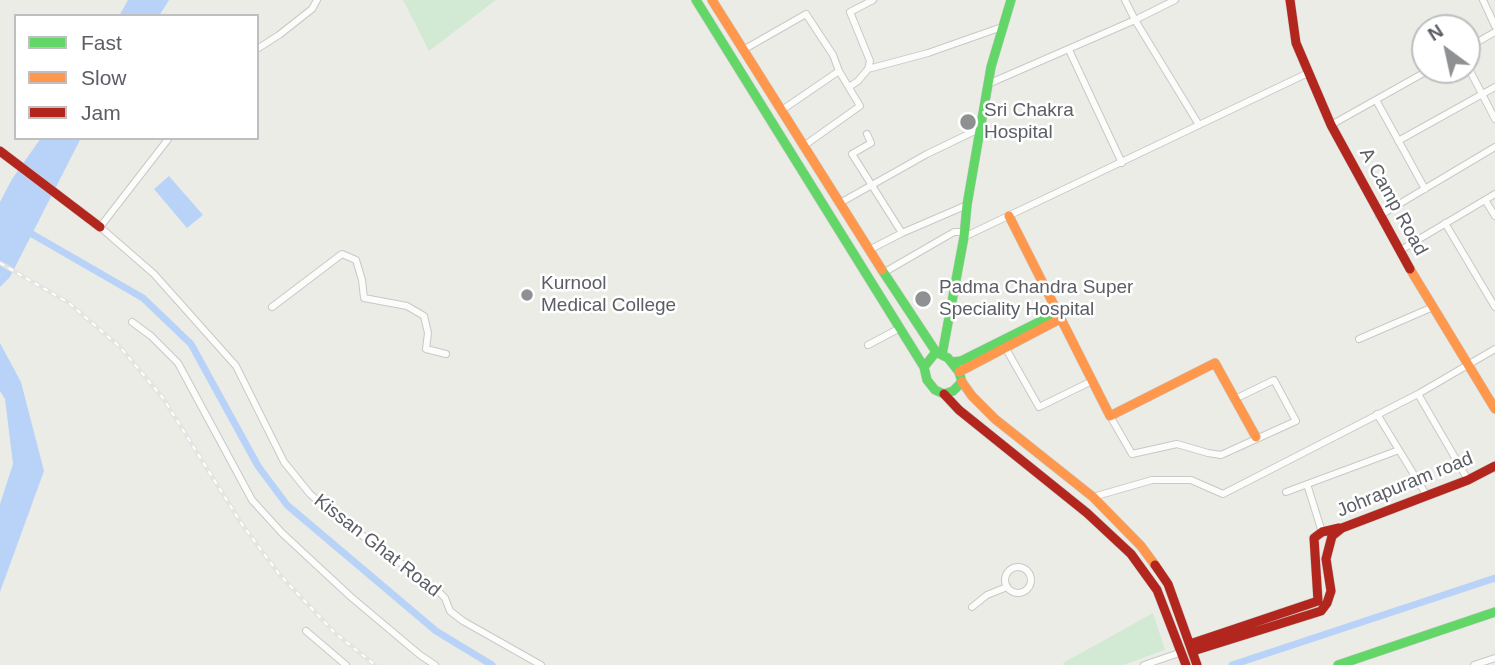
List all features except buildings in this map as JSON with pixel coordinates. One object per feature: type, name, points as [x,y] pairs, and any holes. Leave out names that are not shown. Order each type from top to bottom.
[{"type":"street","points":[[259,48],[279,36],[312,9],[317,0]]},
{"type":"street","points":[[696,0],[924,367],[927,380],[959,411],[1087,513],[1131,554],[1157,590],[1184,659],[1144,665]]},
{"type":"street","points":[[712,0],[883,273],[939,353],[952,362],[972,396],[995,419],[1093,497],[1124,526],[1168,584],[1194,654]]},
{"type":"street","points":[[849,87],[868,69],[870,61],[850,12],[873,0]]},
{"type":"street","points":[[924,367],[939,353],[964,235],[988,83],[1011,0]]},
{"type":"street","points":[[1125,0],[1199,125]]},
{"type":"street","name":"A Camp Road","points":[[1290,0],[1296,43],[1331,125],[1399,251],[1495,409]]},
{"type":"street","points":[[1483,0],[1495,26]]},
{"type":"street","points":[[988,83],[1069,50],[1173,1]]},
{"type":"street","points":[[743,50],[806,14],[833,55],[839,71],[860,106],[805,145]]},
{"type":"street","points":[[868,69],[928,53],[1002,27]]},
{"type":"street","points":[[1069,50],[1122,163]]},
{"type":"street","points":[[782,110],[839,71]]},
{"type":"street","points":[[883,273],[954,232],[964,235],[1009,216],[1308,73]]},
{"type":"street","points":[[1331,125],[1411,80]]},
{"type":"street","points":[[1476,84],[1495,119]]},
{"type":"street","points":[[1398,141],[1495,87]]},
{"type":"street","points":[[1376,100],[1425,189]]},
{"type":"street","points":[[840,203],[926,154],[979,129]]},
{"type":"street","points":[[867,134],[871,143],[852,154],[902,233]]},
{"type":"street","points":[[0,151],[100,227],[168,140]]},
{"type":"street","points":[[1379,216],[1495,147]]},
{"type":"street","points":[[1399,251],[1495,194]]},
{"type":"street","points":[[1485,200],[1495,216]]},
{"type":"street","points":[[869,250],[967,205]]},
{"type":"street","points":[[1009,216],[1058,316],[1132,454],[1177,444],[1221,455],[1296,421],[1274,380],[1235,398]]},
{"type":"street","points":[[1445,223],[1495,307]]},
{"type":"street","name":"Kissan Ghat Road","points":[[100,227],[154,274],[236,366],[284,462],[310,495],[435,587],[445,598],[450,611],[541,665]]},
{"type":"street","points":[[272,307],[342,254],[356,260],[364,298],[407,306],[424,316],[428,333],[426,349],[446,354]]},
{"type":"street","points":[[1486,293],[1495,287]]},
{"type":"street","points":[[1359,339],[1433,307]]},
{"type":"street","points":[[952,362],[1004,344],[1058,316]]},
{"type":"street","points":[[132,322],[151,336],[178,363],[252,500],[282,533],[351,597],[435,665]]},
{"type":"street","points":[[868,345],[900,328]]},
{"type":"street","points":[[944,394],[953,391],[961,377],[1004,344]]},
{"type":"street","points":[[1004,344],[1039,407],[1092,381]]},
{"type":"street","points":[[1093,497],[1152,480],[1191,480],[1223,494],[1418,394],[1495,349]]},
{"type":"street","points":[[1110,416],[1215,363],[1256,437]]},
{"type":"street","points":[[1418,394],[1468,480]]},
{"type":"street","points":[[1377,414],[1427,496]]},
{"type":"street","points":[[1286,492],[1399,450]]},
{"type":"street","name":"Johrapuram road","points":[[1194,654],[1318,601],[1314,538],[1468,480],[1495,466]]},
{"type":"street","points":[[1307,484],[1327,534]]},
{"type":"street","name":"Johrapuram road","points":[[1194,654],[1321,611],[1331,591],[1326,559],[1327,534]]},
{"type":"street","points":[[1020,567],[1027,570],[1031,578],[1027,590],[1016,593],[1007,587],[1006,575],[1011,569],[1020,567]]},
{"type":"street","points":[[972,607],[987,595],[1007,587]]},
{"type":"street","points":[[1338,665],[1361,661],[1495,612]]},
{"type":"street","points":[[306,631],[346,665]]},
{"type":"street","points":[[1474,665],[1495,658]]},
{"type":"green space","points":[[403,0],[496,0],[429,51]]},
{"type":"green space","points":[[1153,613],[1165,650],[1123,665],[1064,665],[1063,663]]},
{"type":"water","points":[[128,0],[169,0],[160,14],[120,14]]},
{"type":"water","points":[[40,140],[80,140],[10,277],[0,287],[0,202],[12,179]]},
{"type":"water","points":[[169,176],[203,215],[187,228],[154,189]]},
{"type":"water","points":[[0,343],[21,382],[44,471],[0,592],[0,504],[13,464],[5,399],[0,391]]},
{"type":"waterway","points":[[25,230],[143,298],[191,344],[258,466],[287,505],[436,631],[492,665]]},
{"type":"waterway","points":[[1232,665],[1495,578]]},
{"type":"railway","points":[[0,263],[69,303],[120,347],[163,398],[241,523],[279,574],[335,633],[375,665]]},
{"type":"traffic: fast","points":[[696,0],[924,367]]},
{"type":"traffic: fast","points":[[942,355],[991,67],[1011,0]]},
{"type":"traffic: fast","points":[[882,270],[936,352],[948,358],[959,372],[962,382],[953,391],[944,394],[935,390],[927,380],[924,367],[936,352]]},
{"type":"traffic: fast","points":[[952,362],[961,361],[1057,313]]},
{"type":"traffic: fast","points":[[1338,665],[1495,612]]},
{"type":"traffic: slow","points":[[712,0],[882,270]]},
{"type":"traffic: slow","points":[[1009,216],[1110,416],[1215,363],[1256,437]]},
{"type":"traffic: slow","points":[[1410,269],[1495,409]]},
{"type":"traffic: slow","points":[[959,372],[1060,319]]},
{"type":"traffic: slow","points":[[962,382],[995,419],[1093,497],[1141,546],[1155,565]]},
{"type":"traffic: jam","points":[[1290,0],[1296,43],[1331,125],[1410,269]]},
{"type":"traffic: jam","points":[[0,151],[100,227]]},
{"type":"traffic: jam","points":[[944,394],[959,410],[1087,513],[1131,554],[1157,590],[1186,665]]},
{"type":"traffic: jam","points":[[1193,651],[1321,611],[1331,591],[1326,559],[1332,536],[1342,528],[1468,480],[1495,466]]},
{"type":"traffic: jam","points":[[1190,644],[1318,601],[1314,538],[1322,532],[1339,528]]},
{"type":"traffic: jam","points":[[1155,565],[1168,584],[1197,665]]},
{"type":"place","name":"Sri Chakra Hospital","points":[[968,122]]},
{"type":"place","name":"Kurnool Medical College","points":[[527,295]]},
{"type":"place","name":"Padma Chandra Super Speciality Hospital","points":[[923,299]]}]
